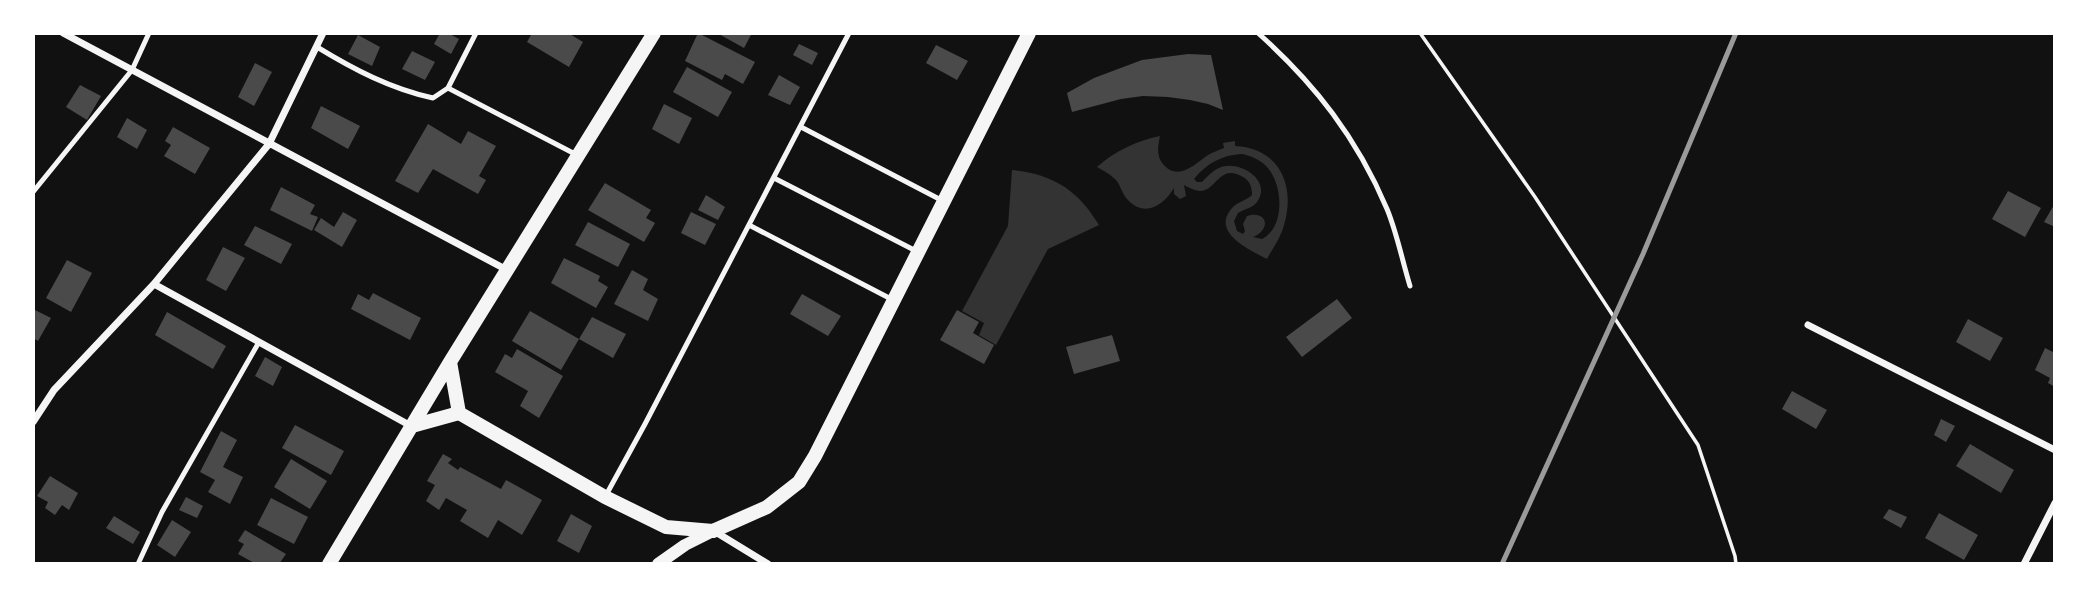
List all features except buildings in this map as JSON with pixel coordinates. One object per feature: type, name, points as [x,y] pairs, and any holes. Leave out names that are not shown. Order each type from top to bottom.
[{"type":"main road","points":[[329,564],[450,362],[654,33]]},
{"type":"main road","points":[[412,426],[458,414],[605,497],[666,527],[713,531],[767,508],[799,482],[815,456],[1029,33]]},
{"type":"main road","points":[[450,362],[458,414]]},
{"type":"street","points":[[63,33],[508,270]]},
{"type":"street","points":[[33,422],[54,390],[154,284],[270,144],[323,33]]},
{"type":"street","points":[[154,284],[412,426]]},
{"type":"street","points":[[1808,325],[2055,450]]},
{"type":"street","points":[[2024,564],[2055,503]]},
{"type":"street","points":[[658,564],[685,545],[713,531],[768,564]]},
{"type":"lane","points":[[33,192],[132,70],[149,33]]},
{"type":"lane","points":[[317,47],[355,70],[414,94],[433,98],[448,88],[476,33]]},
{"type":"lane","points":[[605,497],[849,33]]},
{"type":"lane","points":[[1258,33],[1289,61],[1326,102],[1357,150],[1387,210],[1410,286]]},
{"type":"lane","points":[[448,88],[578,156]]},
{"type":"lane","points":[[801,127],[943,201]]},
{"type":"lane","points":[[774,178],[918,252]]},
{"type":"lane","points":[[750,225],[893,300]]},
{"type":"lane","points":[[138,564],[162,512],[259,342]]},
{"type":"path","points":[[1420,33],[1535,197],[1698,445],[1736,564]]},
{"type":"shaded area","points":[[1160,136],[1159,158],[1169,169],[1175,171],[1192,167],[1208,155],[1224,148],[1223,143],[1235,141],[1235,146],[1250,148],[1273,161],[1280,171],[1288,196],[1281,234],[1267,259],[1242,245],[1229,232],[1226,224],[1227,216],[1233,207],[1252,195],[1250,184],[1243,177],[1225,174],[1202,191],[1184,185],[1186,196],[1180,199],[1174,194],[1174,188],[1160,204],[1147,209],[1134,205],[1126,198],[1116,180],[1097,167],[1119,151]],"holes":[[[1242,154],[1266,166],[1279,193],[1275,225],[1262,239],[1253,237],[1263,230],[1263,218],[1247,216],[1243,224],[1243,234],[1237,231],[1234,221],[1238,213],[1255,204],[1261,194],[1257,179],[1251,173],[1235,166],[1227,166],[1214,171],[1202,182],[1194,179],[1215,161]]]},
{"type":"shaded area","points":[[1012,170],[1040,175],[1063,186],[1082,202],[1099,225],[1048,249],[996,345],[979,335],[984,323],[962,311],[1008,226]]},
{"type":"railway","points":[[1502,564],[1643,254],[1736,33]]}]
